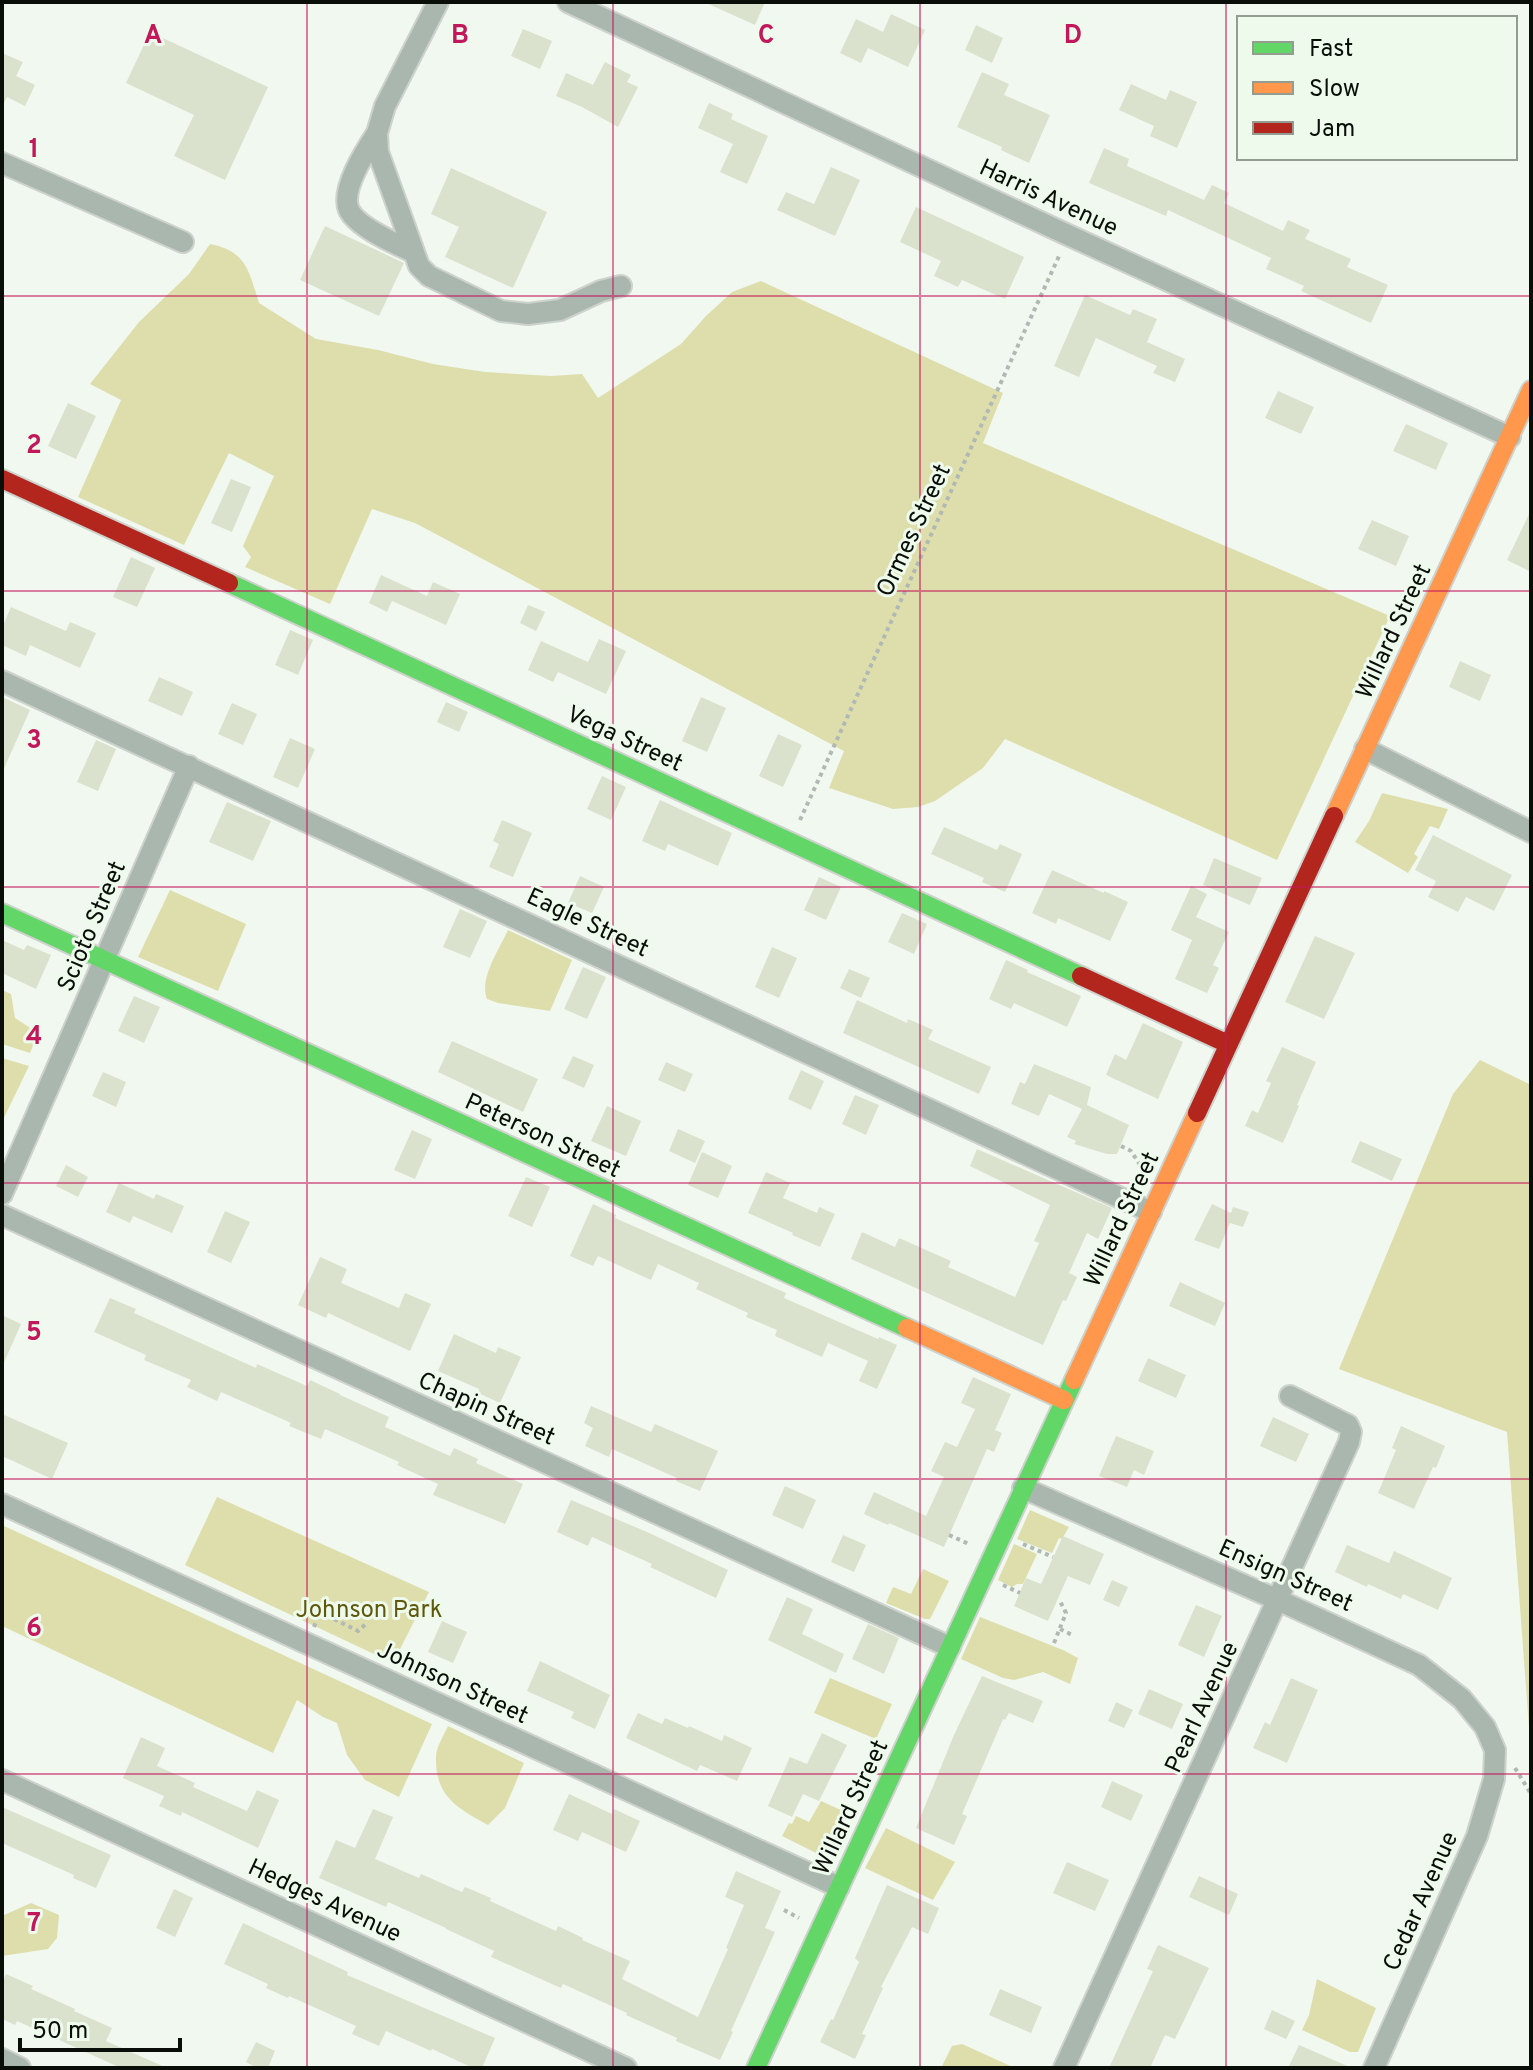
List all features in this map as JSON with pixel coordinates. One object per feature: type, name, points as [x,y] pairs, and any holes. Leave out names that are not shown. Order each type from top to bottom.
[{"type":"street","points":[[413,252],[356,219],[349,209],[347,197],[362,158],[377,133],[385,106],[438,2]]},
{"type":"street","name":"Harris Avenue","points":[[568,2],[1510,437]]},
{"type":"street","points":[[377,133],[378,152],[413,252],[419,266],[429,276],[501,311],[528,314],[560,310],[601,291],[621,286]]},
{"type":"street","points":[[2,163],[183,242]]},
{"type":"street","name":"Willard Street","points":[[756,2068],[1531,390]]},
{"type":"street","name":"Vega Street","points":[[2,479],[1228,1044]]},
{"type":"street","name":"Eagle Street","points":[[2,681],[1151,1212]]},
{"type":"street","points":[[1365,749],[1531,832]]},
{"type":"street","name":"Scioto Street","points":[[2,1194],[189,766]]},
{"type":"street","name":"Peterson Street","points":[[2,913],[1064,1400]]},
{"type":"street","name":"Chapin Street","points":[[2,1215],[950,1647]]},
{"type":"street","name":"Pearl Avenue","points":[[1064,2068],[1349,1442],[1351,1432],[1348,1425],[1290,1396]]},
{"type":"street","name":"Ensign Street","points":[[1023,1488],[1419,1665],[1462,1699],[1485,1727],[1495,1750]]},
{"type":"street","name":"Johnson Street","points":[[2,1504],[839,1887]]},
{"type":"street","name":"Cedar Avenue","points":[[1374,2068],[1477,1836],[1494,1779],[1495,1750]]},
{"type":"street","name":"Hedges Avenue","points":[[2,1780],[626,2068]]},
{"type":"street","points":[[2,2059],[20,2068]]},
{"type":"path","name":"Ormes Street","points":[[791,841],[1068,235]]},
{"type":"path","points":[[1121,1146],[1131,1151],[1142,1168]]},
{"type":"path","points":[[949,1535],[969,1544]]},
{"type":"path","points":[[1013,1540],[1053,1557]]},
{"type":"path","points":[[1054,1643],[1066,1613],[1059,1599]]},
{"type":"path","points":[[307,1644],[320,1612],[358,1631],[368,1622]]},
{"type":"path","points":[[1060,1629],[1074,1636]]},
{"type":"path","points":[[784,1910],[801,1919]]},
{"type":"green space","points":[[210,244],[232,252],[245,264],[259,303],[316,339],[485,372],[551,376],[582,374],[598,398],[681,344],[732,292],[761,281],[1003,393],[983,443],[1390,616],[1277,860],[1005,739],[983,768],[935,801],[918,807],[893,809],[829,788],[844,751],[415,523],[372,509],[330,604],[245,567],[251,557],[243,546],[274,476],[229,453],[184,545],[78,497],[121,400],[90,384],[139,322],[189,274]]},
{"type":"green space","points":[[1382,793],[1448,809],[1439,829],[1430,826],[1414,854],[1418,857],[1408,873],[1355,842]]},
{"type":"green space","points":[[170,890],[246,924],[218,991],[138,957]]},
{"type":"green space","points":[[508,930],[572,960],[550,1011],[487,999],[488,973]]},
{"type":"green space","points":[[2,990],[11,994],[15,1018],[38,1033],[30,1053],[2,1044]]},
{"type":"green space","points":[[2,1058],[29,1066],[2,1122]]},
{"type":"green space","points":[[1480,1060],[1531,1085],[1531,1755],[1507,1432],[1339,1369],[1453,1094]]},
{"type":"green space","name":"Johnson Park","points":[[217,1497],[429,1592],[393,1663],[185,1565]]},
{"type":"green space","points":[[1030,1510],[1069,1527],[1052,1553],[1017,1539]]},
{"type":"green space","points":[[2,1525],[432,1724],[399,1797],[365,1780],[347,1755],[337,1723],[297,1700],[273,1753],[2,1626]]},
{"type":"green space","points":[[1014,1544],[1037,1554],[1023,1584],[1012,1587],[998,1580]]},
{"type":"green space","points":[[923,1569],[949,1581],[930,1619],[886,1603],[893,1587],[911,1594]]},
{"type":"green space","points":[[980,1617],[1078,1658],[1070,1684],[1043,1672],[1014,1680],[1003,1678],[961,1659]]},
{"type":"green space","points":[[830,1678],[892,1704],[876,1739],[814,1713]]},
{"type":"green space","points":[[448,1726],[524,1763],[505,1808],[488,1825],[450,1799],[439,1782],[436,1753]]},
{"type":"green space","points":[[821,1801],[843,1811],[824,1853],[820,1855],[782,1836],[796,1816],[809,1822]]},
{"type":"green space","points":[[886,1828],[955,1862],[933,1900],[865,1868]]},
{"type":"green space","points":[[31,1903],[59,1915],[57,1938],[48,1949],[2,1956],[2,1916]]},
{"type":"green space","points":[[1317,1979],[1376,2008],[1358,2052],[1350,2052],[1302,2030],[1309,2015]]},
{"type":"green space","points":[[962,2044],[1015,2068],[941,2068],[952,2046]]},
{"type":"building","points":[[704,2],[765,2],[755,25]]},
{"type":"building","points":[[891,14],[925,30],[908,67],[868,48],[861,63],[840,53],[856,19],[883,32]]},
{"type":"building","points":[[976,25],[1003,38],[992,63],[965,50]]},
{"type":"building","points":[[523,29],[552,41],[540,69],[511,56]]},
{"type":"building","points":[[150,32],[268,87],[225,180],[174,156],[194,115],[126,83]]},
{"type":"building","points":[[2,53],[23,62],[16,76],[35,85],[25,106],[7,97],[2,107]]},
{"type":"building","points":[[605,62],[631,75],[627,82],[638,87],[618,127],[556,96],[566,73],[593,85]]},
{"type":"building","points":[[982,72],[1009,84],[1004,95],[1050,115],[1029,163],[957,127]]},
{"type":"building","points":[[1131,84],[1166,100],[1170,90],[1197,102],[1177,148],[1150,136],[1154,126],[1119,110]]},
{"type":"building","points":[[709,103],[733,114],[731,119],[768,136],[747,184],[720,172],[733,144],[698,128]]},
{"type":"building","points":[[1104,148],[1129,159],[1127,166],[1204,200],[1212,185],[1229,193],[1224,203],[1283,231],[1288,220],[1310,230],[1305,239],[1351,259],[1347,267],[1388,285],[1371,323],[1301,291],[1304,286],[1266,269],[1271,258],[1168,210],[1166,216],[1089,183]]},
{"type":"building","points":[[831,167],[860,180],[835,236],[777,210],[786,192],[814,204]]},
{"type":"building","points":[[451,168],[547,212],[513,288],[445,257],[459,227],[431,214]]},
{"type":"building","points":[[916,207],[1024,257],[1005,299],[962,280],[958,287],[934,276],[941,261],[900,242]]},
{"type":"building","points":[[325,226],[404,263],[379,316],[300,280]]},
{"type":"building","points":[[1085,295],[1130,315],[1133,309],[1157,319],[1147,342],[1185,359],[1175,382],[1153,373],[1157,366],[1096,338],[1079,377],[1054,366]]},
{"type":"building","points":[[1278,391],[1314,407],[1301,434],[1265,418]]},
{"type":"building","points":[[68,403],[96,416],[76,459],[48,446]]},
{"type":"building","points":[[1406,424],[1448,443],[1436,470],[1393,451]]},
{"type":"building","points":[[231,479],[251,487],[232,532],[211,523]]},
{"type":"building","points":[[1531,510],[1531,572],[1507,560]]},
{"type":"building","points":[[1372,520],[1409,536],[1396,566],[1358,549]]},
{"type":"building","points":[[131,557],[155,568],[137,607],[113,597]]},
{"type":"building","points":[[381,575],[427,596],[433,582],[460,594],[446,625],[392,601],[387,612],[369,603]]},
{"type":"building","points":[[528,605],[545,612],[536,631],[520,623]]},
{"type":"building","points":[[11,607],[66,631],[70,622],[96,633],[80,668],[30,645],[26,656],[2,645],[2,628]]},
{"type":"building","points":[[290,630],[313,640],[298,675],[275,665]]},
{"type":"building","points":[[599,639],[626,651],[606,694],[558,672],[553,682],[528,670],[541,641],[588,662]]},
{"type":"building","points":[[1460,661],[1491,675],[1480,701],[1449,687]]},
{"type":"building","points":[[159,677],[193,692],[182,716],[148,701]]},
{"type":"building","points":[[2,697],[30,710],[2,773]]},
{"type":"building","points":[[701,697],[726,708],[707,752],[682,741]]},
{"type":"building","points":[[446,702],[468,712],[459,732],[437,722]]},
{"type":"building","points":[[232,703],[257,714],[243,745],[218,734]]},
{"type":"building","points":[[778,734],[802,745],[783,787],[759,776]]},
{"type":"building","points":[[290,738],[315,749],[298,788],[273,777]]},
{"type":"building","points":[[96,740],[116,749],[98,791],[77,782]]},
{"type":"building","points":[[602,776],[626,787],[611,820],[587,809]]},
{"type":"building","points":[[660,800],[732,833],[718,866],[668,844],[665,851],[642,841]]},
{"type":"building","points":[[227,802],[271,821],[253,861],[209,842]]},
{"type":"building","points":[[502,820],[532,833],[513,877],[489,867],[499,844],[493,841]]},
{"type":"building","points":[[944,827],[997,850],[1000,844],[1022,854],[1005,892],[982,882],[984,878],[931,854]]},
{"type":"building","points":[[1433,835],[1512,875],[1494,911],[1466,897],[1458,912],[1428,897],[1436,881],[1415,870]]},
{"type":"building","points":[[1214,858],[1262,878],[1250,905],[1203,885]]},
{"type":"building","points":[[1052,870],[1128,902],[1110,941],[1058,918],[1056,924],[1032,913]]},
{"type":"building","points":[[580,876],[604,887],[592,913],[568,903]]},
{"type":"building","points":[[819,877],[841,887],[826,920],[804,910]]},
{"type":"building","points":[[1191,886],[1207,894],[1196,917],[1229,932],[1213,965],[1219,968],[1207,993],[1175,979],[1192,940],[1171,930]]},
{"type":"building","points":[[460,909],[487,921],[470,958],[443,947]]},
{"type":"building","points":[[902,913],[927,924],[914,954],[888,942]]},
{"type":"building","points":[[1315,936],[1355,953],[1324,1019],[1285,1002]]},
{"type":"building","points":[[2,940],[24,950],[27,945],[51,955],[36,989],[2,973]]},
{"type":"building","points":[[772,947],[797,958],[779,998],[755,987]]},
{"type":"building","points":[[1006,960],[1081,996],[1067,1027],[1014,1003],[1011,1009],[989,999]]},
{"type":"building","points":[[583,967],[606,977],[587,1019],[564,1009]]},
{"type":"building","points":[[849,969],[870,978],[861,998],[840,988]]},
{"type":"building","points":[[134,996],[160,1007],[144,1043],[118,1031]]},
{"type":"building","points":[[857,1000],[907,1023],[908,1019],[933,1030],[928,1039],[991,1067],[979,1094],[843,1033]]},
{"type":"building","points":[[1143,1023],[1183,1042],[1158,1099],[1106,1075],[1115,1054],[1126,1060]]},
{"type":"building","points":[[452,1041],[538,1079],[523,1112],[438,1072]]},
{"type":"building","points":[[1282,1047],[1316,1062],[1283,1143],[1245,1126],[1252,1110],[1258,1113],[1271,1083],[1266,1081]]},
{"type":"building","points":[[573,1056],[594,1065],[584,1088],[562,1078]]},
{"type":"building","points":[[666,1062],[693,1074],[685,1092],[658,1080]]},
{"type":"building","points":[[1034,1064],[1091,1087],[1087,1105],[1129,1125],[1117,1154],[1074,1144],[1076,1141],[1067,1137],[1082,1109],[1049,1094],[1039,1116],[1011,1104],[1020,1082],[1025,1084]]},
{"type":"building","points":[[801,1070],[824,1081],[811,1110],[788,1099]]},
{"type":"building","points":[[103,1072],[126,1082],[116,1107],[92,1096]]},
{"type":"building","points":[[855,1095],[879,1105],[866,1135],[842,1124]]},
{"type":"building","points":[[607,1106],[641,1121],[626,1156],[591,1141]]},
{"type":"building","points":[[678,1129],[705,1141],[695,1163],[669,1151]]},
{"type":"building","points":[[412,1130],[432,1139],[415,1179],[394,1170]]},
{"type":"building","points":[[1360,1141],[1402,1159],[1392,1181],[1351,1162]]},
{"type":"building","points":[[977,1149],[1112,1208],[1098,1239],[1087,1233],[1069,1273],[1077,1277],[1043,1345],[851,1259],[862,1232],[895,1247],[899,1238],[951,1261],[948,1267],[1015,1297],[1039,1243],[1034,1241],[1050,1205],[970,1166]]},
{"type":"building","points":[[702,1152],[732,1166],[718,1198],[688,1185]]},
{"type":"building","points":[[66,1165],[88,1177],[78,1197],[56,1186]]},
{"type":"building","points":[[766,1172],[790,1183],[783,1198],[817,1213],[819,1207],[835,1214],[820,1247],[748,1213]]},
{"type":"building","points":[[526,1177],[550,1187],[532,1227],[508,1216]]},
{"type":"building","points":[[119,1183],[154,1199],[156,1194],[184,1206],[172,1233],[133,1216],[130,1223],[106,1212]]},
{"type":"building","points":[[593,1204],[616,1215],[615,1218],[786,1293],[784,1298],[897,1345],[877,1389],[859,1381],[868,1361],[828,1343],[822,1357],[775,1336],[777,1330],[746,1317],[748,1313],[696,1289],[699,1283],[658,1264],[651,1280],[598,1256],[593,1266],[570,1256]]},
{"type":"building","points":[[1212,1204],[1231,1213],[1233,1207],[1249,1212],[1243,1227],[1230,1223],[1219,1249],[1194,1240]]},
{"type":"building","points":[[225,1211],[250,1222],[231,1263],[207,1252]]},
{"type":"building","points":[[320,1257],[347,1269],[341,1283],[399,1308],[405,1293],[431,1304],[410,1351],[328,1313],[326,1318],[298,1305]]},
{"type":"building","points":[[1180,1282],[1225,1303],[1215,1326],[1169,1306]]},
{"type":"building","points":[[110,1298],[136,1309],[134,1313],[256,1368],[257,1364],[307,1386],[310,1380],[389,1417],[385,1427],[450,1456],[454,1448],[478,1459],[476,1463],[523,1484],[505,1524],[433,1495],[438,1484],[397,1465],[399,1462],[325,1429],[321,1439],[221,1392],[217,1401],[187,1387],[191,1380],[144,1360],[146,1355],[94,1332]]},
{"type":"building","points":[[2,1315],[21,1324],[2,1367]]},
{"type":"building","points":[[454,1334],[496,1353],[498,1347],[521,1357],[500,1403],[478,1393],[479,1389],[438,1371]]},
{"type":"building","points":[[1148,1358],[1186,1375],[1176,1398],[1138,1381]]},
{"type":"building","points":[[973,1377],[1011,1394],[995,1430],[1002,1433],[994,1452],[987,1449],[944,1547],[864,1514],[874,1492],[926,1516],[944,1477],[931,1471],[945,1442],[957,1447],[975,1409],[961,1403]]},
{"type":"building","points":[[591,1406],[651,1432],[655,1424],[718,1451],[700,1491],[612,1449],[609,1457],[585,1446],[593,1428],[584,1423]]},
{"type":"building","points":[[2,1414],[68,1443],[52,1479],[2,1456]]},
{"type":"building","points":[[1273,1417],[1309,1434],[1296,1462],[1260,1446]]},
{"type":"building","points":[[1401,1426],[1445,1446],[1414,1509],[1378,1493],[1396,1450],[1392,1448]]},
{"type":"building","points":[[1116,1436],[1154,1451],[1144,1475],[1134,1470],[1127,1487],[1099,1476]]},
{"type":"building","points":[[785,1486],[816,1500],[803,1529],[772,1515]]},
{"type":"building","points":[[571,1500],[728,1570],[716,1598],[592,1537],[588,1546],[557,1532]]},
{"type":"building","points":[[843,1535],[866,1545],[854,1572],[831,1562]]},
{"type":"building","points":[[1063,1536],[1104,1554],[1090,1585],[1068,1576],[1048,1621],[1014,1606],[1026,1578],[1041,1584]]},
{"type":"building","points":[[1347,1545],[1389,1563],[1394,1551],[1452,1578],[1438,1610],[1403,1594],[1401,1599],[1368,1584],[1367,1587],[1335,1572]]},
{"type":"building","points":[[1112,1580],[1128,1587],[1119,1607],[1103,1600]]},
{"type":"building","points":[[787,1597],[813,1609],[802,1634],[844,1654],[836,1673],[768,1640]]},
{"type":"building","points":[[1196,1605],[1222,1616],[1204,1657],[1178,1645]]},
{"type":"building","points":[[442,1621],[467,1632],[453,1663],[428,1652]]},
{"type":"building","points":[[868,1624],[899,1638],[884,1674],[852,1659]]},
{"type":"building","points":[[540,1661],[610,1695],[595,1729],[571,1718],[574,1712],[527,1691]]},
{"type":"building","points":[[982,1676],[1043,1701],[1033,1723],[1009,1713],[1003,1719],[962,1814],[967,1816],[954,1845],[916,1828]]},
{"type":"building","points":[[1291,1678],[1318,1690],[1287,1763],[1253,1748],[1265,1722],[1270,1725]]},
{"type":"building","points":[[1149,1689],[1183,1704],[1172,1729],[1138,1714]]},
{"type":"building","points":[[1116,1702],[1133,1710],[1124,1728],[1108,1721]]},
{"type":"building","points":[[638,1713],[662,1724],[665,1718],[689,1726],[722,1741],[724,1735],[752,1748],[737,1781],[700,1765],[697,1771],[626,1738]]},
{"type":"building","points":[[822,1733],[847,1745],[819,1801],[803,1794],[792,1817],[768,1806],[790,1757],[807,1764]]},
{"type":"building","points":[[141,1737],[165,1748],[157,1766],[195,1783],[193,1787],[247,1811],[257,1790],[279,1800],[258,1848],[182,1812],[181,1816],[159,1806],[164,1796],[123,1778]]},
{"type":"building","points":[[1112,1781],[1143,1795],[1131,1821],[1101,1807]]},
{"type":"building","points":[[569,1794],[612,1814],[614,1809],[640,1821],[626,1852],[582,1832],[578,1841],[553,1830]]},
{"type":"building","points":[[2,1807],[111,1855],[96,1888],[2,1843]]},
{"type":"building","points":[[373,1809],[393,1817],[375,1859],[462,1892],[465,1887],[556,1931],[558,1926],[583,1938],[630,1961],[622,1979],[698,2017],[744,1905],[725,1897],[736,1871],[781,1891],[765,1928],[775,1932],[720,2060],[563,1984],[561,1988],[491,1957],[494,1951],[446,1928],[388,1902],[386,1907],[319,1878],[336,1840],[355,1848]]},
{"type":"building","points":[[1067,1862],[1109,1880],[1095,1911],[1053,1893]]},
{"type":"building","points":[[1199,1876],[1238,1894],[1229,1915],[1189,1897]]},
{"type":"building","points":[[887,1885],[939,1908],[928,1934],[912,1927],[881,1987],[855,2059],[820,2042],[859,1962],[855,1958]]},
{"type":"building","points":[[174,1889],[193,1898],[175,1937],[156,1928]]},
{"type":"building","points":[[243,1923],[348,1972],[347,1975],[495,2038],[482,2068],[473,2068],[386,2031],[379,2046],[352,2034],[356,2026],[266,1988],[268,1984],[224,1964]]},
{"type":"building","points":[[1158,1945],[1209,1968],[1175,2039],[1165,2035],[1150,2068],[1109,2068],[1153,1971],[1147,1969]]},
{"type":"building","points":[[6,1974],[112,2028],[106,2041],[167,2068],[121,2068],[17,2021],[15,2025],[2,2019],[2,1983]]},
{"type":"building","points":[[1000,1989],[1042,2007],[1031,2033],[989,2015]]},
{"type":"building","points":[[1272,2010],[1295,2021],[1286,2039],[1264,2029]]},
{"type":"building","points":[[256,2042],[275,2051],[268,2068],[257,2068],[246,2062]]},
{"type":"building","points":[[1299,2045],[1352,2068],[1288,2068]]},
{"type":"traffic: fast","points":[[229,583],[1081,976]]},
{"type":"traffic: fast","points":[[2,913],[907,1328]]},
{"type":"traffic: fast","points":[[756,2068],[1074,1380]]},
{"type":"traffic: slow","points":[[1334,816],[1531,390]]},
{"type":"traffic: slow","points":[[1074,1380],[1197,1113]]},
{"type":"traffic: slow","points":[[907,1328],[1064,1400]]},
{"type":"traffic: jam","points":[[2,479],[229,583]]},
{"type":"traffic: jam","points":[[1197,1113],[1334,816]]},
{"type":"traffic: jam","points":[[1081,976],[1228,1044]]}]
